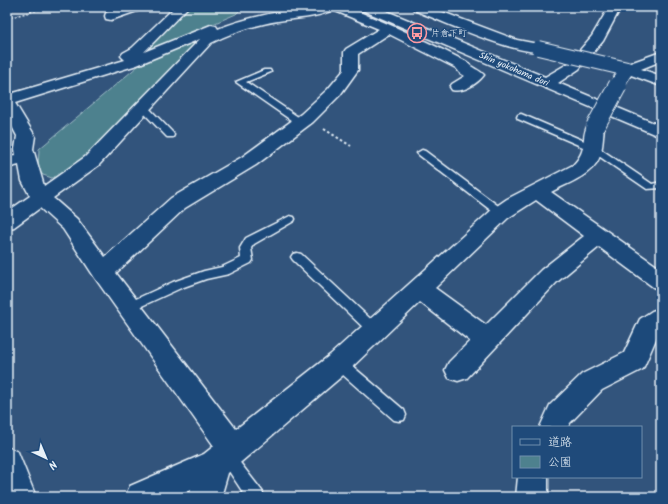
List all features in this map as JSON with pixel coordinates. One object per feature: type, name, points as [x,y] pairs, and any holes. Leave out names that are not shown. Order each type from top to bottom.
[{"type":"street","points":[[111,16],[136,7]]},
{"type":"street","points":[[7,94],[126,58],[137,52],[182,7]]},
{"type":"street","points":[[225,456],[129,307],[70,224],[41,198],[32,181],[24,149],[26,136],[7,101],[132,62],[225,23],[243,18],[279,12],[328,7]]},
{"type":"street","points":[[7,222],[92,161],[206,40],[219,33],[259,21],[320,11],[328,7]]},
{"type":"street","points":[[336,7],[389,29],[462,65],[465,70],[476,75],[458,87]]},
{"type":"street","points":[[418,7],[514,44],[538,48],[624,74],[661,81]]},
{"type":"street","points":[[553,80],[574,66],[598,38],[615,7]]},
{"type":"street","name":"Shin yokohama dori","points":[[381,8],[553,80],[661,132]]},
{"type":"street","points":[[103,272],[178,203],[249,161],[304,120],[334,92],[351,70],[351,52],[389,29]]},
{"type":"street","points":[[141,497],[225,456],[339,364],[501,212],[580,169],[589,160],[594,138],[624,74],[661,56]]},
{"type":"street","name":"Shin yokohama dori","points":[[553,80],[661,118]]},
{"type":"street","points":[[7,162],[27,158]]},
{"type":"street","points":[[538,192],[661,281]]},
{"type":"street","points":[[458,370],[549,276],[598,236]]},
{"type":"street","points":[[419,289],[488,340]]},
{"type":"street","points":[[554,426],[560,414],[592,382],[634,361],[648,326],[661,318]]},
{"type":"street","points":[[205,497],[225,456]]},
{"type":"street","points":[[7,462],[20,497]]},
{"type":"street","points":[[532,497],[533,478]]},
{"type":"lane","points":[[267,72],[240,82],[304,120]]},
{"type":"lane","points":[[143,107],[170,135]]},
{"type":"lane","points":[[521,117],[594,138],[650,187],[661,185]]},
{"type":"lane","points":[[422,153],[501,212]]},
{"type":"lane","points":[[129,307],[177,285],[204,275],[225,271],[247,260],[245,248],[250,241],[290,219]]},
{"type":"lane","points":[[297,257],[374,330]]},
{"type":"lane","points":[[339,364],[399,415]]},
{"type":"lane","points":[[225,456],[256,497]]},
{"type":"path","points":[[7,18],[50,7]]},
{"type":"path","points":[[304,120],[351,146]]},
{"type":"green space","points":[[189,7],[243,7],[236,14],[141,55]]},
{"type":"green space","points":[[205,36],[93,154],[62,175],[52,178],[43,175],[38,169],[39,149],[138,66]]},
{"type":"place","name":"片倉下町","points":[[417,33]]}]
